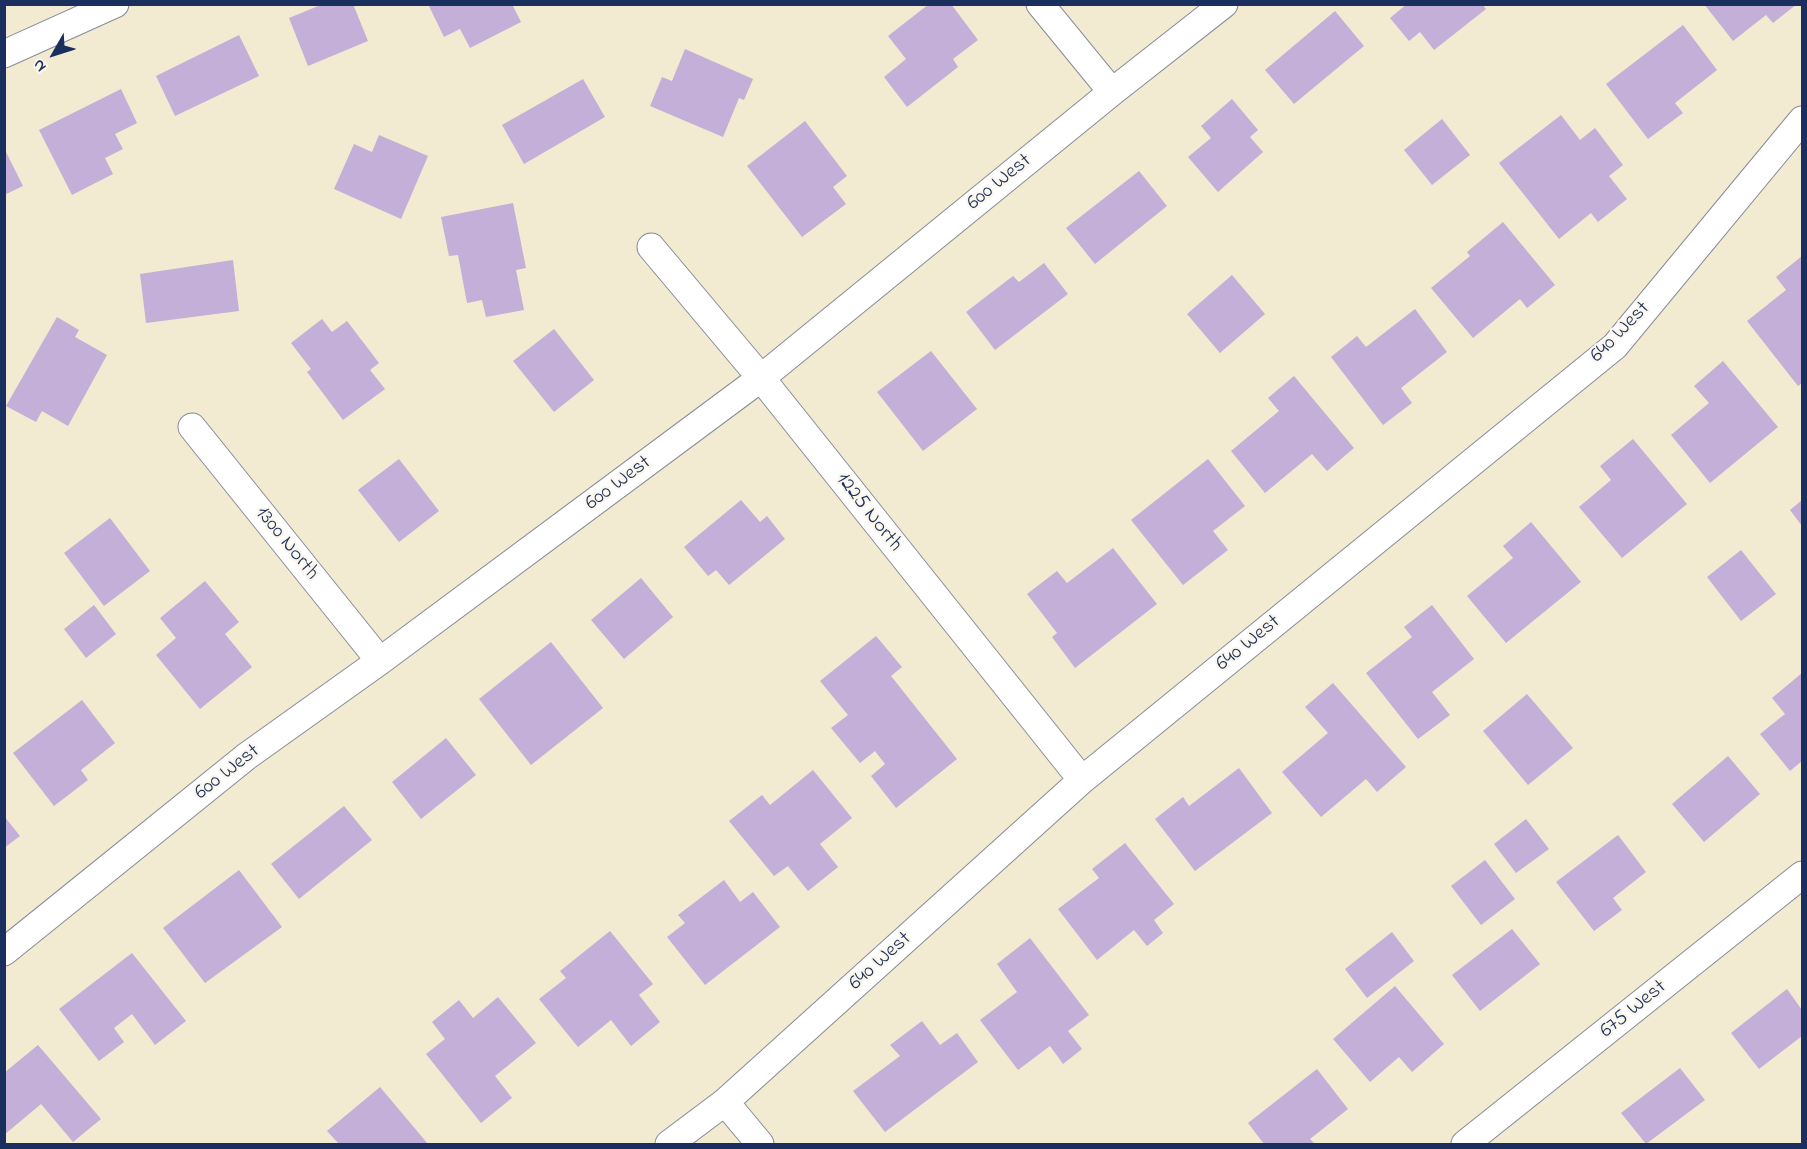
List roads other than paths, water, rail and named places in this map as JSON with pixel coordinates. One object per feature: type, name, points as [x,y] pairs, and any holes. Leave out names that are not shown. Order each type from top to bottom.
[{"type":"street","points":[[4,54],[115,4]]},
{"type":"street","points":[[1040,4],[1112,92]]},
{"type":"street","name":"600 West","points":[[4,952],[247,756],[380,661],[761,378],[1112,92],[1224,4]]},
{"type":"street","name":"640 West","points":[[669,1144],[725,1101],[1082,780],[1615,346],[1803,120]]},
{"type":"street","name":"1225 North","points":[[651,247],[761,378],[1082,780]]},
{"type":"street","name":"1300 North","points":[[192,427],[380,661]]},
{"type":"street","name":"675 West","points":[[1465,1144],[1803,875]]},
{"type":"street","points":[[725,1101],[760,1144]]}]
